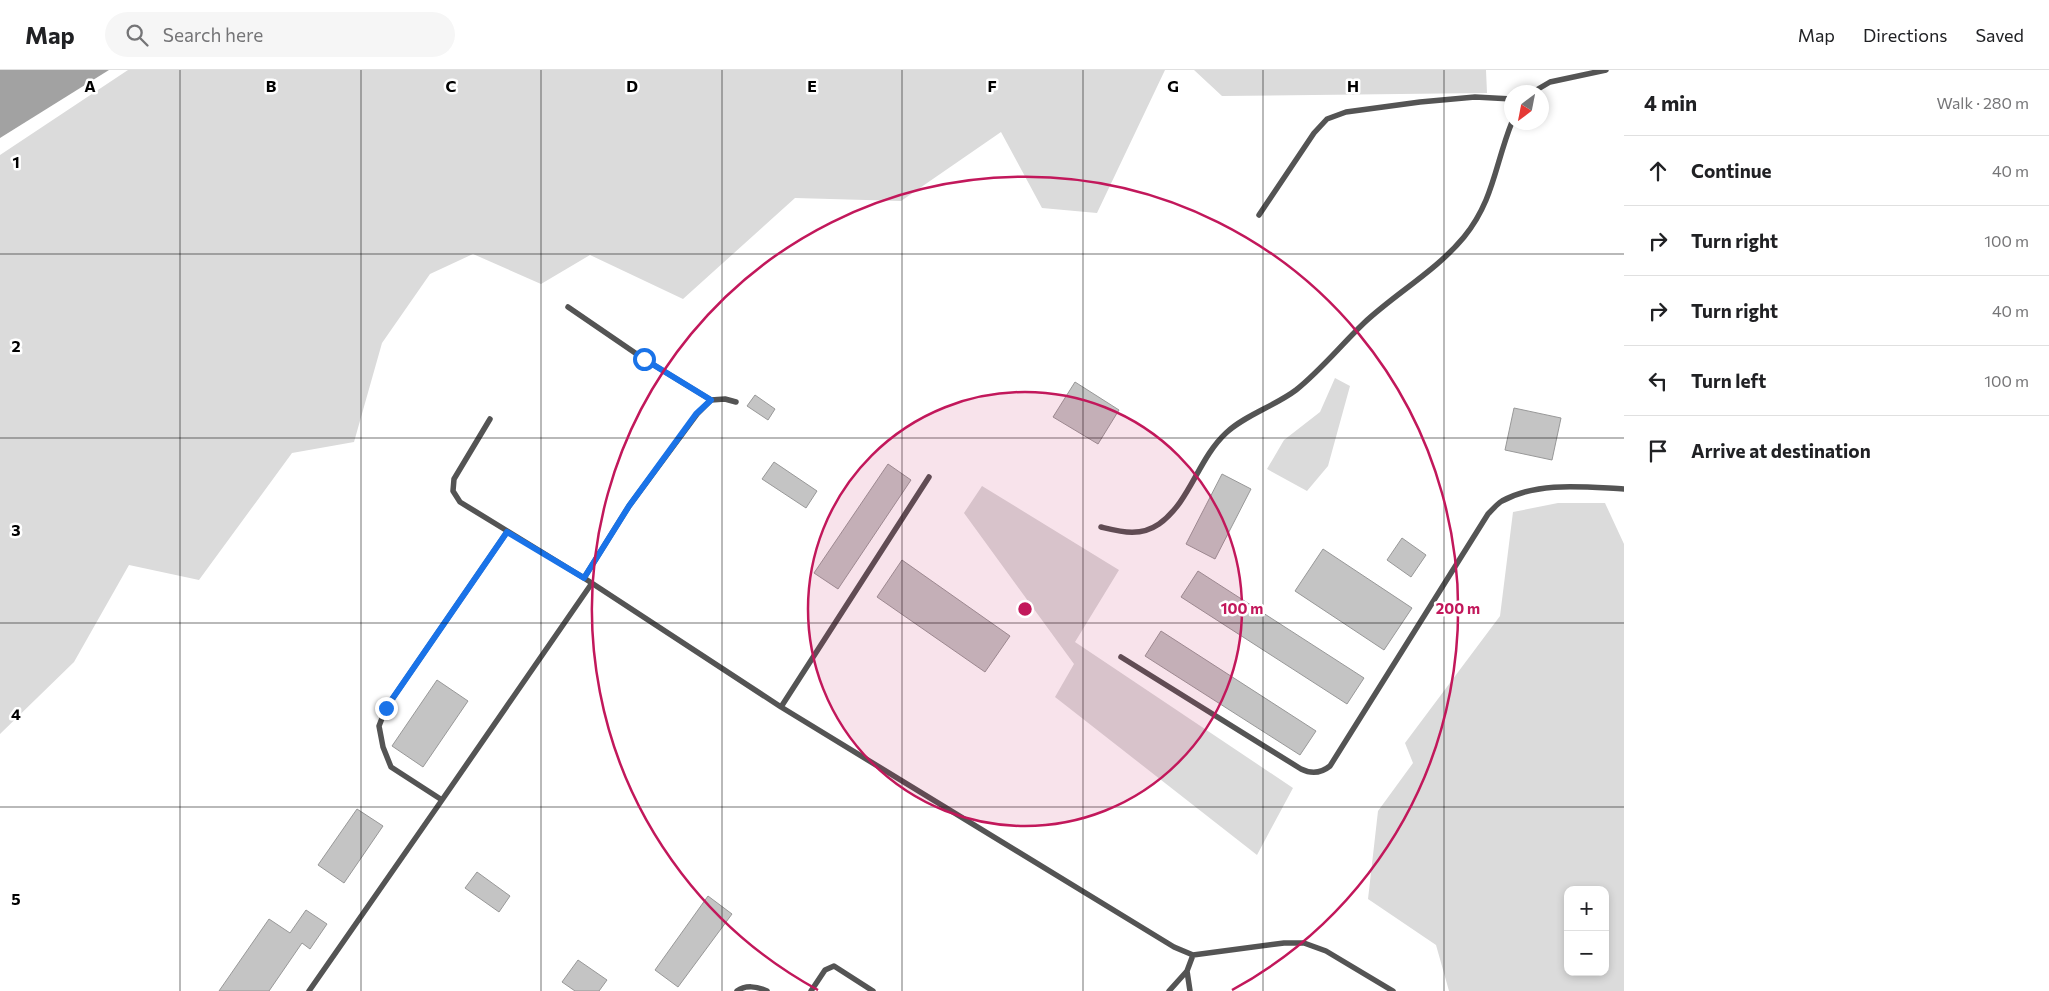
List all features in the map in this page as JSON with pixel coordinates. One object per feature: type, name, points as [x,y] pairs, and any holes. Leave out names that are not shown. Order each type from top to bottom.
[{"type":"lane","points":[[1545,85],[1550,82],[1606,70]]},
{"type":"lane","points":[[1258,215],[1314,133],[1327,119],[1346,112],[1420,102],[1475,97],[1504,99]]},
{"type":"lane","points":[[1101,527],[1127,533],[1143,532],[1159,524],[1177,506],[1210,450],[1227,432],[1297,389],[1364,323],[1425,275],[1447,254],[1464,237],[1486,204],[1509,130]]},
{"type":"lane","points":[[568,307],[644,359],[711,400],[725,399],[736,402]]},
{"type":"lane","points":[[584,578],[629,506],[696,414],[711,400]]},
{"type":"lane","points":[[490,419],[454,479],[453,491],[460,502],[584,578],[781,707],[1174,947],[1193,955],[1284,943],[1304,943],[1326,951],[1392,991]]},
{"type":"lane","points":[[781,707],[929,477]]},
{"type":"lane","points":[[1120,657],[1300,769],[1309,772],[1323,772],[1335,758],[1488,514],[1501,501],[1538,489],[1564,487],[1624,489]]},
{"type":"lane","points":[[442,800],[391,767],[383,747],[379,726],[386,708],[507,532]]},
{"type":"lane","points":[[309,991],[592,584]]},
{"type":"lane","points":[[1169,991],[1187,971],[1193,955]]},
{"type":"lane","points":[[811,991],[825,970],[834,966],[873,991]]},
{"type":"lane","points":[[1187,971],[1190,991]]},
{"type":"lane","points":[[737,991],[742,987],[760,987],[767,991]]},
{"type":"shaded area","points":[[0,70],[109,70],[0,138]]},
{"type":"shaded area","points":[[128,70],[1165,70],[1097,213],[1042,208],[1001,132],[901,201],[795,198],[683,299],[590,255],[541,284],[473,254],[430,274],[382,343],[354,442],[292,453],[199,580],[129,565],[74,662],[0,734],[0,155]]},
{"type":"shaded area","points":[[1194,70],[1486,70],[1487,93],[1222,96]]},
{"type":"shaded area","points":[[1335,378],[1350,386],[1328,466],[1307,491],[1267,469],[1284,440],[1320,412]]},
{"type":"shaded area","points":[[982,486],[1119,570],[1075,642],[1293,788],[1257,855],[1055,697],[1074,664],[964,513]]},
{"type":"shaded area","points":[[1558,503],[1605,503],[1624,544],[1624,991],[1449,991],[1436,945],[1368,899],[1378,811],[1413,763],[1405,743],[1500,616],[1513,512]]},
{"type":"building","points":[[1075,382],[1119,410],[1098,444],[1053,417]]},
{"type":"building","points":[[755,395],[775,409],[768,420],[747,406]]},
{"type":"building","points":[[1514,408],[1561,418],[1552,460],[1505,450]]},
{"type":"building","points":[[774,462],[817,491],[806,508],[762,479]]},
{"type":"building","points":[[888,464],[911,480],[838,589],[814,573]]},
{"type":"building","points":[[1222,474],[1251,489],[1215,559],[1186,544]]},
{"type":"building","points":[[1402,538],[1426,555],[1411,577],[1387,560]]},
{"type":"building","points":[[1323,549],[1412,608],[1384,650],[1295,591]]},
{"type":"building","points":[[902,560],[1010,636],[985,672],[877,597]]},
{"type":"building","points":[[1198,571],[1364,678],[1347,704],[1181,597]]},
{"type":"building","points":[[1161,631],[1316,731],[1300,755],[1145,656]]},
{"type":"building","points":[[437,680],[468,701],[423,767],[392,746]]},
{"type":"building","points":[[357,809],[383,826],[344,883],[318,865]]},
{"type":"building","points":[[477,872],[510,896],[499,912],[465,888]]},
{"type":"building","points":[[708,896],[732,914],[678,987],[655,970]]},
{"type":"building","points":[[306,910],[327,924],[310,949],[302,943],[269,991],[219,991],[269,919],[290,933]]},
{"type":"building","points":[[578,960],[607,980],[599,991],[575,991],[562,982]]},
{"type":"route","points":[[386,708],[507,532],[584,578],[629,506],[696,414],[711,400],[644,359]]}]
